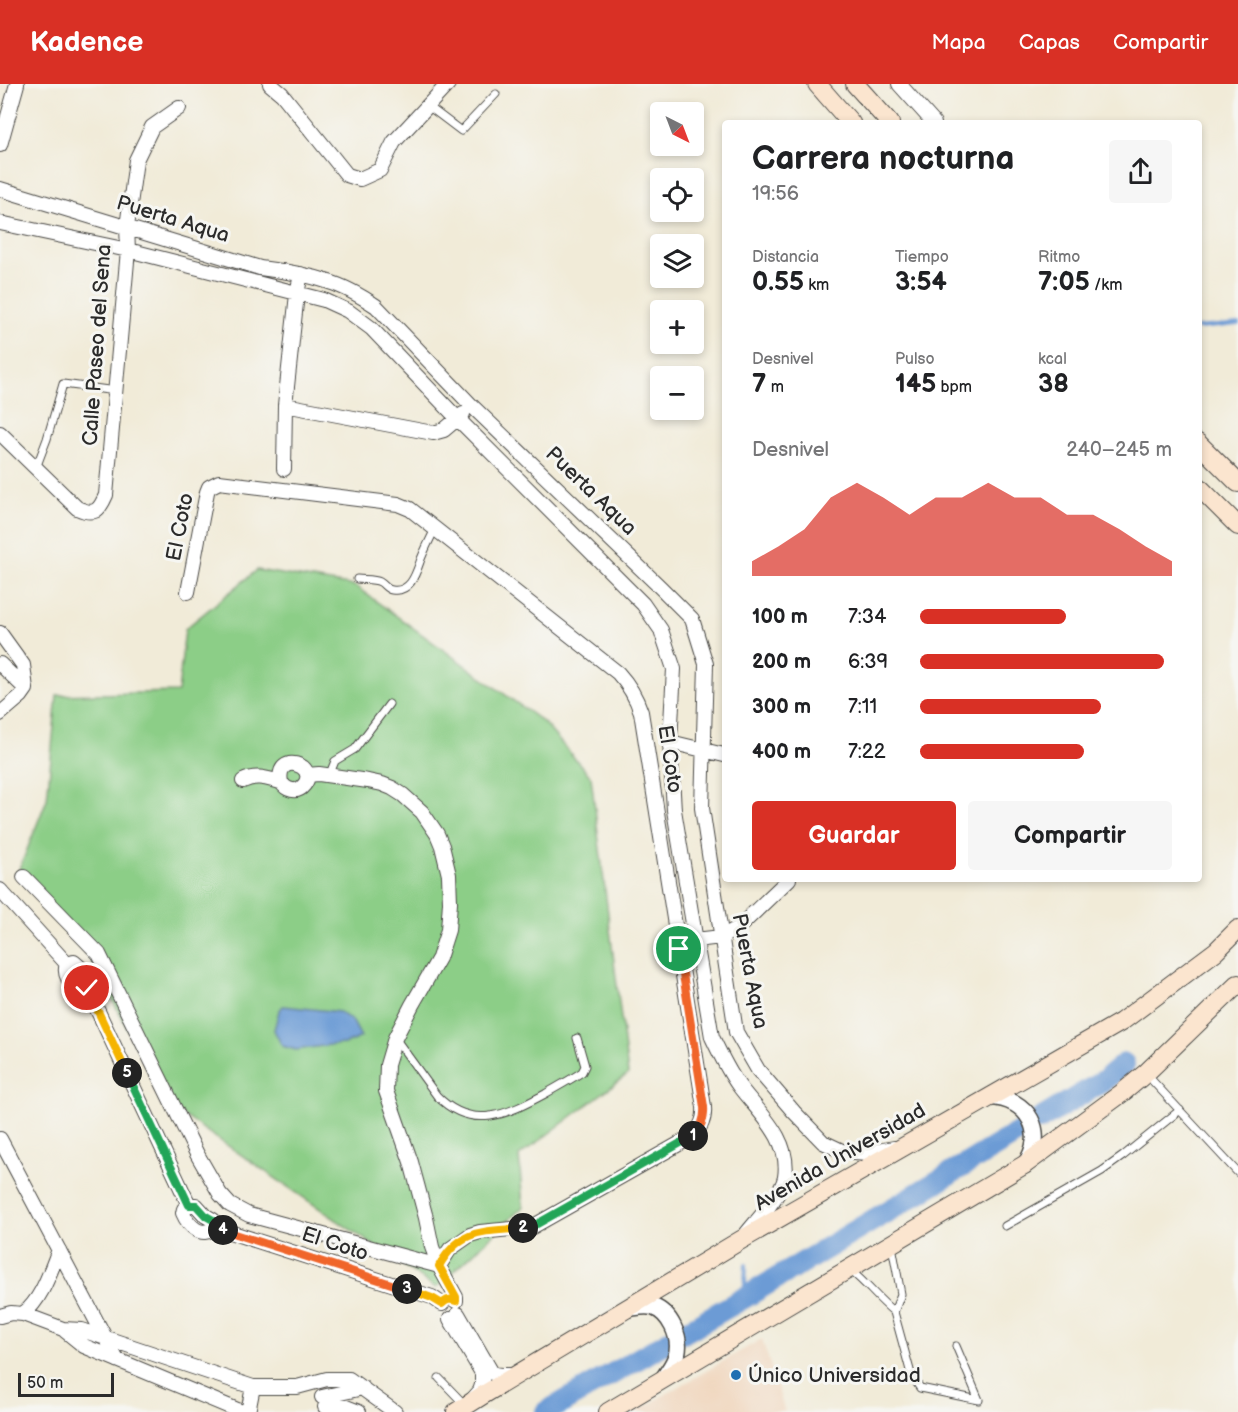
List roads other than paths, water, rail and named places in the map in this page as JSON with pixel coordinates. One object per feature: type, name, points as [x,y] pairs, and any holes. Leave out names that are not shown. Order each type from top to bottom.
[{"type":"main road","points":[[817,84],[848,120]]},
{"type":"main road","points":[[855,84],[887,120]]},
{"type":"main road","points":[[1202,447],[1238,483]]},
{"type":"main road","points":[[1202,490],[1238,526]]},
{"type":"main road","name":"Avenida Universidad","points":[[464,1406],[741,1240],[1121,1022],[1216,951],[1238,929]]},
{"type":"main road","points":[[614,1411],[664,1378],[1024,1165],[1146,1073],[1238,984]]},
{"type":"street","points":[[0,145],[17,84]]},
{"type":"street","points":[[270,84],[287,89],[346,175],[360,179],[380,170],[394,142],[448,84]]},
{"type":"street","points":[[900,84],[930,120]]},
{"type":"street","name":"Calle Paseo del Sena","points":[[36,468],[77,508],[87,513],[95,512],[101,506],[106,495],[128,250],[127,227],[136,160],[152,127],[178,108]]},
{"type":"street","name":"Puerta Aqua","points":[[0,189],[260,267],[301,274],[356,293],[376,306],[472,406],[692,619],[706,664],[702,808],[736,1032],[758,1070],[823,1142],[842,1151],[867,1153],[905,1146]]},
{"type":"street","name":"Puerta Aqua","points":[[0,223],[128,250],[324,300],[348,311],[371,328],[458,419],[643,604],[661,630],[674,669],[670,742],[674,810],[712,1037],[739,1085],[773,1128],[785,1154],[785,1179],[774,1198],[741,1240]]},
{"type":"street","points":[[284,469],[285,405],[301,274]]},
{"type":"street","points":[[285,405],[433,433],[444,430],[472,406]]},
{"type":"street","points":[[0,433],[36,468]]},
{"type":"street","name":"El Coto","points":[[188,592],[207,492],[209,487],[219,482],[399,504],[410,509],[618,673],[628,683],[636,698],[641,712],[704,1118],[701,1127],[693,1136],[532,1227],[470,1235],[450,1249],[439,1266]]},
{"type":"street","points":[[0,633],[23,665],[26,689],[0,714]]},
{"type":"street","points":[[0,664],[26,689]]},
{"type":"street","points":[[670,742],[722,754]]},
{"type":"street","points":[[290,764],[302,766],[307,775],[304,786],[294,791],[284,787],[281,782],[281,771],[290,764]]},
{"type":"street","points":[[307,775],[319,774],[382,784],[403,795],[422,812],[438,834],[450,875],[448,930],[439,958],[395,1038],[387,1065],[386,1091],[411,1162],[432,1247],[439,1266],[456,1297],[452,1310],[482,1373],[480,1391],[464,1406]]},
{"type":"street","points":[[243,781],[250,777],[281,782]]},
{"type":"street","points":[[24,877],[99,954],[197,1154],[220,1194],[230,1205],[249,1215],[439,1266]]},
{"type":"street","points":[[696,940],[721,937],[738,928],[786,882]]},
{"type":"street","name":"El Coto","points":[[0,890],[68,964],[66,972],[68,979],[79,989],[87,988],[189,1205],[183,1213],[190,1225],[203,1232],[208,1232],[214,1227],[432,1298],[452,1310]]},
{"type":"street","points":[[990,1097],[1013,1101],[1030,1118],[1035,1142],[1024,1165]]},
{"type":"street","points":[[0,1139],[117,1360]]},
{"type":"street","points":[[9,1313],[30,1308],[38,1297],[59,1250]]},
{"type":"street","points":[[629,1308],[652,1307],[669,1320],[675,1332],[678,1344],[677,1353],[664,1378]]},
{"type":"street","points":[[452,1310],[492,1373],[505,1376],[517,1374]]},
{"type":"street","points":[[9,1313],[63,1329],[82,1330],[254,1387],[297,1387],[359,1412]]},
{"type":"street","points":[[63,1329],[84,1346],[242,1412]]},
{"type":"street","points":[[321,1397],[343,1385],[363,1388],[395,1412]]},
{"type":"street","points":[[248,1412],[254,1387]]},
{"type":"lane","points":[[428,106],[461,131],[496,94]]},
{"type":"lane","points":[[36,468],[63,384],[116,391]]},
{"type":"lane","points":[[357,579],[380,582],[392,590],[409,586],[435,529]]},
{"type":"lane","points":[[329,776],[335,761],[355,749],[389,704]]},
{"type":"lane","points":[[395,1038],[445,1104],[470,1115],[486,1117],[520,1108],[582,1072],[585,1066],[577,1038]]},
{"type":"lane","points":[[1146,1073],[1238,1173]]},
{"type":"lane","points":[[1005,1226],[1102,1171],[1180,1110]]},
{"type":"lane","points":[[891,1244],[901,1294],[894,1312]]},
{"type":"lane","points":[[849,1269],[894,1312],[911,1374],[920,1388],[979,1400],[956,1346]]},
{"type":"lane","points":[[439,1378],[464,1406]]},
{"type":"water","points":[[283,1006],[340,1012],[353,1022],[361,1037],[346,1044],[296,1050],[282,1046],[274,1030],[279,1011]]},
{"type":"waterway","points":[[1202,328],[1238,324]]},
{"type":"waterway","points":[[1039,1120],[1105,1080],[1124,1064]]},
{"type":"waterway","points":[[683,1333],[1026,1128]]},
{"type":"waterway","points":[[744,1298],[746,1265]]},
{"type":"waterway","points":[[546,1412],[669,1341]]},
{"type":"place","name":"Único Universidad","points":[[736,1375]]}]
